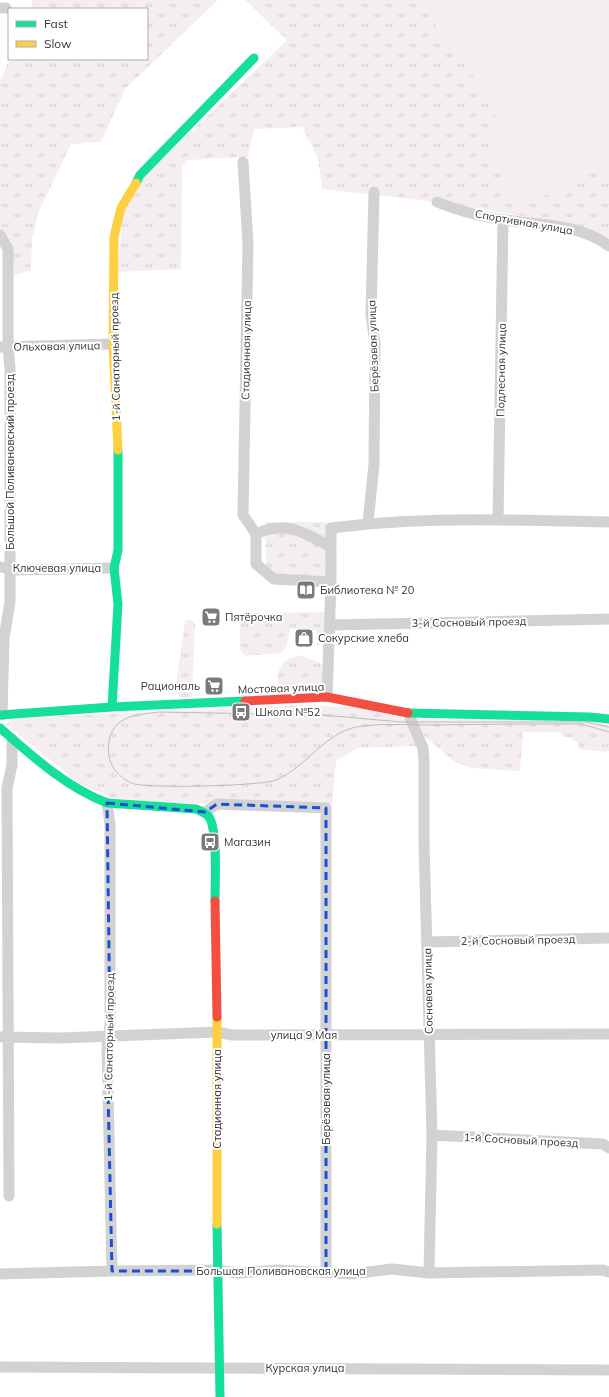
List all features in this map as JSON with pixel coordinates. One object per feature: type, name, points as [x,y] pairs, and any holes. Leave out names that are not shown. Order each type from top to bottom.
[{"type":"street","name":"1-й Санаторный проезд","points":[[112,707],[118,604],[114,568],[118,550],[119,476],[113,344],[114,237],[120,208],[140,175],[254,58]]},
{"type":"street","name":"Стадионная улица","points":[[243,162],[248,244],[243,515],[256,534]]},
{"type":"street","name":"Берёзовая улица","points":[[368,523],[374,464],[375,343],[371,315],[374,192]]},
{"type":"street","name":"Спортивная улица","points":[[437,202],[455,210],[503,220],[574,230],[602,241],[609,246]]},
{"type":"street","name":"Подлесная улица","points":[[498,520],[503,220]]},
{"type":"street","name":"Большой Поливановский проезд","points":[[0,235],[8,249],[4,347],[10,368],[5,462],[5,568],[10,602],[4,638],[1,716]]},
{"type":"street","name":"Ольховая улица","points":[[4,347],[113,344]]},
{"type":"street","points":[[327,698],[330,625],[331,528],[368,523],[498,520],[609,522]]},
{"type":"street","points":[[331,547],[306,533],[291,529],[269,528],[256,534],[256,564],[274,579],[331,582]]},
{"type":"street","name":"Ключевая улица","points":[[5,568],[114,568]]},
{"type":"street","name":"3-й Сосновый проезд","points":[[330,625],[609,619]]},
{"type":"street","name":"Мостовая улица","points":[[1,716],[112,707],[327,698],[408,713],[590,717],[609,720]]},
{"type":"street","name":"Сосновая улица","points":[[408,713],[423,748],[424,760],[428,1035],[432,1135],[429,1273]]},
{"type":"street","points":[[0,728],[77,790],[94,799],[107,803],[201,811]]},
{"type":"street","points":[[9,1196],[4,1146],[4,947],[7,788],[12,765],[12,739]]},
{"type":"street","name":"1-й Санаторный проезд","points":[[107,803],[110,832],[110,1026],[107,1053],[112,1271]]},
{"type":"street","name":"Берёзовая улица","points":[[201,811],[217,804],[326,808],[326,1271]]},
{"type":"street","name":"Стадионная улица","points":[[201,811],[211,819],[214,841],[217,1032],[217,1270],[220,1397]]},
{"type":"street","name":"2-й Сосновый проезд","points":[[427,942],[609,938]]},
{"type":"street","name":"улица 9 Мая","points":[[4,1037],[60,1038],[217,1032],[232,1035],[609,1034]]},
{"type":"street","name":"1-й Сосновый проезд","points":[[432,1135],[603,1144],[609,1148]]},
{"type":"street","name":"Большая Поливановская улица","points":[[0,1274],[217,1270],[238,1273],[278,1270],[326,1271],[352,1274],[392,1269],[429,1273],[603,1270],[609,1272]]},
{"type":"street","name":"Курская улица","points":[[0,1368],[219,1367],[609,1370]]},
{"type":"highlighted area","points":[[107,803],[205,812],[217,804],[326,808],[326,1271],[112,1271],[107,1045],[110,1026]]},
{"type":"green space","points":[[32,0],[218,0],[125,89],[101,142],[71,144],[39,211],[32,238],[31,271],[8,276],[0,234],[0,80],[10,60],[148,60],[148,8],[32,8]]},
{"type":"green space","points":[[245,0],[417,0],[496,106],[491,156],[517,209],[597,166],[609,171],[609,240],[603,236],[582,228],[523,216],[408,199],[322,189],[318,158],[302,127],[254,129],[248,157],[188,160],[182,167],[181,269],[118,272],[123,209],[140,180],[287,40]]},
{"type":"green space","points":[[417,0],[609,0],[609,171],[597,166],[517,210],[491,156],[496,106]]},
{"type":"green space","points":[[265,522],[327,522],[328,576],[273,576],[266,568]]},
{"type":"green space","points":[[327,612],[327,640],[323,644],[317,645],[317,630],[290,629],[287,645],[282,653],[245,656],[240,650],[240,619],[249,613]]},
{"type":"green space","points":[[190,619],[195,624],[192,697],[180,697],[175,692],[185,621]]},
{"type":"green space","points":[[298,655],[320,663],[326,669],[322,692],[278,695],[279,670],[285,662]]},
{"type":"green space","points":[[309,705],[364,708],[402,718],[406,721],[419,746],[357,748],[336,761],[332,804],[168,803],[113,798],[80,784],[7,725],[8,721],[12,718]]},
{"type":"green space","points":[[415,719],[589,720],[609,726],[609,751],[605,752],[579,749],[578,743],[569,737],[563,737],[560,732],[523,732],[520,771],[472,768],[455,762],[418,731]]},
{"type":"tram line","points":[[609,727],[586,722],[401,722],[323,715],[159,712],[143,714],[121,721],[112,732],[108,750],[114,768],[120,776],[131,783],[158,786],[228,785],[276,780],[296,768],[334,737],[356,727],[385,725],[582,724],[609,732]]},
{"type":"traffic: fast","points":[[136,183],[140,175],[254,58]]},
{"type":"traffic: fast","points":[[112,707],[118,604],[114,568],[118,550],[118,450]]},
{"type":"traffic: fast","points":[[0,715],[112,707],[245,701]]},
{"type":"traffic: fast","points":[[408,713],[590,717],[609,719]]},
{"type":"traffic: fast","points":[[0,728],[64,780],[78,789],[107,803],[196,809],[206,814],[212,824],[214,833],[215,901]]},
{"type":"traffic: fast","points":[[217,1224],[220,1397]]},
{"type":"traffic: slow","points":[[118,450],[113,344],[114,237],[121,208],[136,183]]},
{"type":"traffic: slow","points":[[217,1017],[217,1224]]},
{"type":"traffic: jam","points":[[245,701],[327,697],[408,713]]},
{"type":"traffic: jam","points":[[215,901],[217,1017]]},
{"type":"place","name":"Библиотека № 20","points":[[306,590]]},
{"type":"place","name":"Пятёрочка","points":[[211,617]]},
{"type":"place","name":"Сокурские хлеба","points":[[304,638]]},
{"type":"place","name":"Рациональ","points":[[214,686]]},
{"type":"place","name":"Школа №52","points":[[241,712]]},
{"type":"place","name":"Магазин","points":[[210,842]]}]
